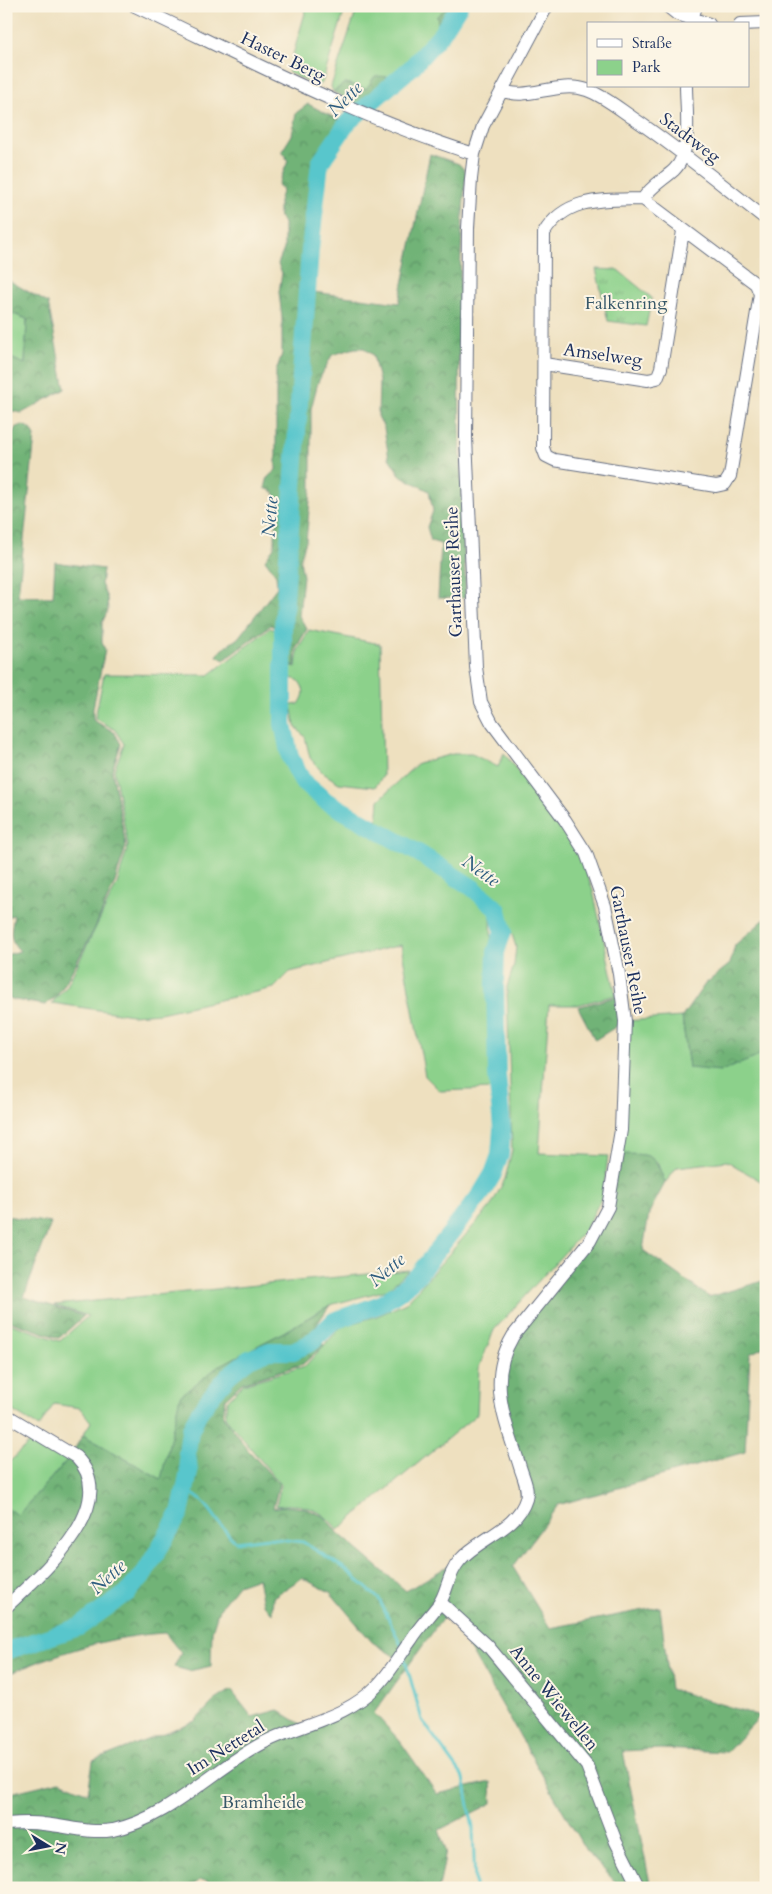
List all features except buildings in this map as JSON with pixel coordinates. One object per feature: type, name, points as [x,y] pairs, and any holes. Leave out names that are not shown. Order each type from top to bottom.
[{"type":"street","name":"Haster Berg","points":[[136,6],[344,106],[474,154]]},
{"type":"street","name":"Garthauser Reihe","points":[[426,1618],[440,1602],[448,1578],[461,1559],[508,1523],[524,1504],[528,1492],[502,1411],[499,1382],[500,1367],[504,1351],[513,1336],[590,1241],[608,1207],[619,1146],[625,1072],[624,1005],[600,888],[578,840],[492,723],[479,693],[475,657],[466,437],[468,228],[474,154],[483,126],[546,6]]},
{"type":"street","points":[[667,6],[676,14],[692,22],[696,6]]},
{"type":"street","points":[[750,24],[766,23]]},
{"type":"street","name":"Stadtweg","points":[[502,90],[513,94],[524,94],[555,87],[578,88],[597,94],[684,154],[766,219]]},
{"type":"street","points":[[643,199],[652,186],[675,169],[684,154],[686,88]]},
{"type":"street","points":[[643,199],[683,231],[756,284],[760,294],[730,476],[725,484],[716,486],[554,460],[546,456],[543,448],[544,233],[549,225],[571,206],[584,203],[643,199]]},
{"type":"street","name":"Amselweg","points":[[544,364],[648,380],[657,378],[661,368],[683,231]]},
{"type":"street","points":[[6,1415],[76,1457],[84,1465],[90,1478],[89,1502],[80,1524],[59,1557],[6,1607]]},
{"type":"street","name":"Anne Wiewellen","points":[[440,1602],[488,1646],[587,1766],[616,1842],[639,1888]]},
{"type":"street","name":"Im Nettetal","points":[[6,1824],[43,1824],[90,1831],[112,1830],[131,1824],[177,1799],[264,1742],[353,1707],[378,1685],[426,1618]]},
{"type":"green space","points":[[307,6],[346,6],[322,83],[316,86],[288,72]]},
{"type":"green space","points":[[358,6],[449,6],[437,16],[440,30],[391,77],[366,89],[345,83],[333,92],[331,86]]},
{"type":"green space","points":[[449,6],[466,6],[452,28],[421,62],[369,110],[333,92],[345,83],[366,89],[375,76],[391,77],[439,30],[437,16]]},
{"type":"green space","points":[[308,104],[350,126],[324,164],[314,248],[313,292],[399,303],[430,154],[459,164],[466,172],[460,278],[459,385],[466,598],[438,598],[441,544],[431,541],[427,527],[433,511],[429,491],[401,476],[389,458],[384,428],[378,416],[379,381],[373,355],[364,348],[355,348],[332,355],[318,382],[311,409],[311,490],[306,541],[300,560],[303,576],[299,616],[307,629],[296,648],[295,666],[288,664],[276,628],[271,625],[224,660],[217,656],[221,650],[238,638],[277,587],[276,575],[265,560],[274,547],[278,505],[274,492],[265,488],[268,477],[276,470],[276,371],[282,354],[282,318],[279,292],[282,273],[278,264],[284,249],[284,223],[279,216],[279,201],[283,189],[278,185],[288,161],[282,151],[292,135],[296,113]]},
{"type":"green space","name":"Falkenring","points":[[596,269],[618,270],[652,298],[646,326],[608,321]]},
{"type":"green space","points":[[6,279],[48,303],[65,389],[22,413],[6,410],[6,389],[12,389],[6,387],[6,356],[25,364],[27,319],[6,311]]},
{"type":"green space","points":[[6,311],[27,319],[25,365],[6,356]]},
{"type":"green space","points":[[23,425],[31,429],[35,436],[18,596],[53,597],[55,562],[103,569],[101,584],[107,598],[108,610],[102,623],[102,642],[105,650],[93,708],[93,720],[114,732],[121,744],[112,770],[126,846],[115,882],[94,930],[66,982],[56,997],[45,1005],[6,997],[6,955],[20,951],[12,939],[11,930],[14,915],[6,917],[6,474],[9,472],[6,446],[16,427]]},
{"type":"green space","points":[[270,628],[276,630],[275,684],[281,739],[286,756],[300,782],[313,796],[485,902],[491,911],[493,1089],[440,1091],[425,1076],[401,945],[290,972],[274,988],[160,1013],[132,1015],[52,1003],[67,986],[117,884],[128,846],[114,770],[124,744],[115,730],[95,718],[104,674],[209,675]]},
{"type":"green space","points":[[309,630],[380,644],[383,776],[375,787],[339,783],[323,773],[310,758],[305,737],[295,726],[291,705],[299,704],[304,692],[298,680],[290,678],[290,665],[296,667],[298,649]]},
{"type":"green space","points":[[504,753],[580,855],[593,891],[616,995],[577,1005],[549,1005],[539,1153],[608,1156],[603,1195],[585,1230],[494,1330],[479,1367],[477,1414],[338,1530],[325,1517],[311,1509],[295,1505],[276,1506],[281,1485],[225,1417],[227,1401],[243,1384],[305,1366],[341,1327],[377,1316],[406,1303],[491,1206],[505,1179],[512,1150],[507,987],[514,965],[516,947],[503,905],[421,849],[377,825],[379,800],[418,763],[453,754],[472,754],[498,767]]},
{"type":"green space","points":[[766,918],[766,1048],[755,1058],[721,1071],[689,1068],[682,1017],[705,984],[730,964],[735,945]]},
{"type":"green space","points":[[622,995],[625,1021],[595,1040],[578,1007]]},
{"type":"green space","points":[[682,1017],[689,1068],[755,1058],[766,1049],[766,1111],[762,1182],[727,1161],[677,1167],[665,1183],[657,1162],[618,1154],[625,1021]]},
{"type":"green space","name":"Bramheide","points":[[618,1154],[649,1156],[657,1165],[665,1183],[649,1213],[643,1250],[709,1297],[766,1280],[766,1346],[750,1354],[745,1452],[558,1505],[513,1567],[550,1628],[660,1607],[670,1689],[760,1716],[727,1752],[661,1749],[623,1751],[651,1888],[621,1888],[586,1851],[448,1611],[374,1713],[400,1741],[437,1794],[491,1782],[492,1803],[439,1830],[446,1851],[439,1888],[208,1888],[208,1881],[200,1880],[190,1888],[6,1888],[6,1794],[60,1781],[88,1793],[93,1761],[195,1721],[214,1701],[231,1690],[252,1717],[278,1710],[305,1727],[353,1707],[397,1658],[372,1642],[330,1592],[302,1578],[273,1597],[272,1613],[263,1604],[258,1578],[238,1585],[219,1609],[212,1631],[211,1666],[189,1671],[174,1667],[181,1653],[165,1633],[124,1638],[84,1647],[6,1675],[6,1508],[18,1515],[68,1459],[83,1435],[161,1479],[180,1396],[219,1366],[330,1305],[315,1327],[324,1345],[303,1364],[242,1383],[225,1399],[223,1416],[248,1450],[279,1484],[273,1508],[285,1506],[305,1508],[325,1517],[337,1532],[406,1591],[463,1557],[524,1504],[502,1411],[504,1351],[600,1225]]},
{"type":"green space","points":[[6,1216],[51,1223],[24,1297],[84,1316],[59,1338],[6,1320]]},
{"type":"green space","points":[[409,1270],[387,1290],[330,1305],[219,1366],[161,1479],[83,1435],[91,1422],[80,1408],[54,1404],[39,1427],[6,1407],[6,1322],[60,1341],[88,1316],[54,1305]]},
{"type":"green space","points":[[35,1438],[68,1459],[18,1515],[6,1508],[6,1465]]},
{"type":"waterway","name":"Nette","points":[[6,1651],[79,1627],[127,1593],[144,1574],[180,1513],[189,1472],[187,1452],[190,1431],[198,1414],[229,1375],[249,1359],[269,1351],[293,1351],[312,1342],[334,1321],[381,1304],[399,1292],[417,1276],[481,1194],[493,1174],[500,1155],[502,1129],[497,1075],[495,983],[496,952],[503,931],[498,910],[473,888],[420,854],[326,801],[303,782],[290,757],[283,724],[283,627],[310,250],[320,163],[348,122],[412,67],[442,33],[459,6]]},
{"type":"waterway","points":[[186,1491],[195,1495],[208,1507],[229,1536],[236,1542],[268,1538],[303,1542],[344,1568],[379,1599],[401,1645]]},
{"type":"waterway","points":[[404,1656],[422,1720],[464,1778],[473,1828],[475,1888]]}]
